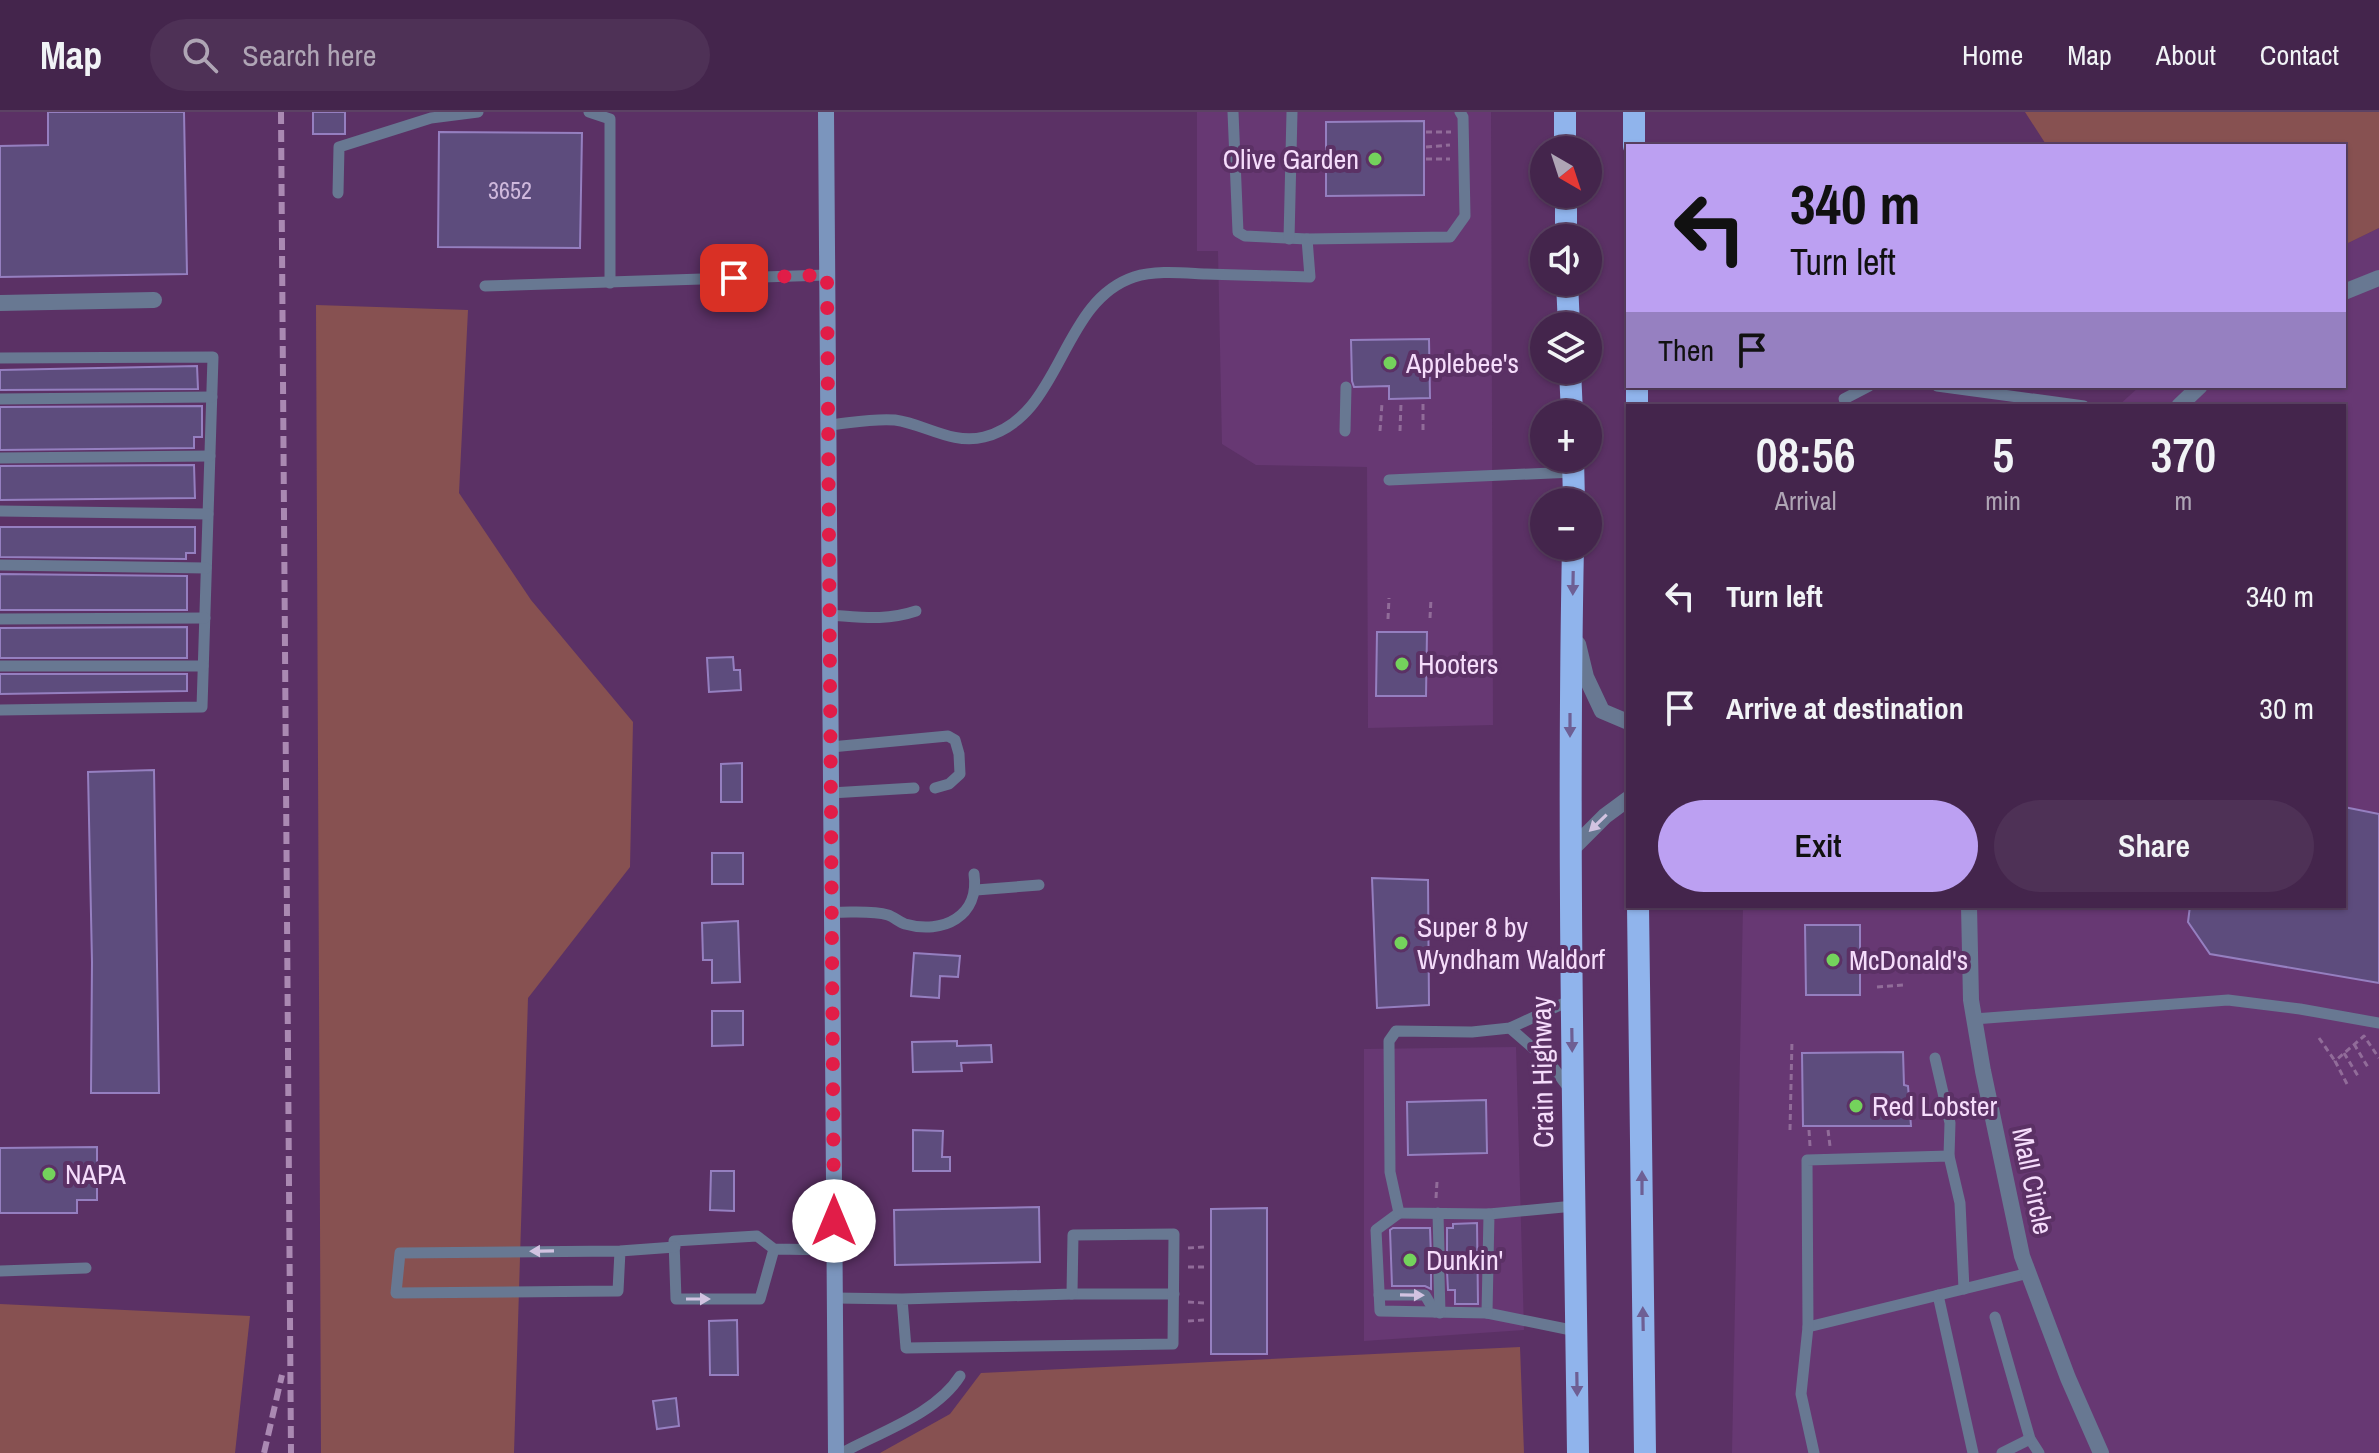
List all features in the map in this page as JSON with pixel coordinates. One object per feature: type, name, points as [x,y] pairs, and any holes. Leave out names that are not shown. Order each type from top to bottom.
[{"type":"highway","points":[[1565,112],[1565,136]]},
{"type":"highway","points":[[1634,112],[1634,144]]},
{"type":"highway","name":"Crain Highway","points":[[1573,560],[1571,1000],[1578,1453]]},
{"type":"highway","points":[[1638,908],[1645,1453]]},
{"type":"main road","points":[[826,112],[836,1453]]},
{"type":"street","points":[[2346,291],[2379,278]]},
{"type":"street","points":[[0,303],[154,300]]},
{"type":"street","points":[[2181,404],[2198,388]]},
{"type":"street","points":[[1572,619],[1586,677],[1602,711],[1626,721]]},
{"type":"street","points":[[1571,850],[1605,816],[1626,800]]},
{"type":"street","points":[[1639,934],[1645,908]]},
{"type":"street","name":"Mall Circle","points":[[1969,908],[1971,1000],[2010,1204],[2029,1273],[2068,1378],[2101,1453]]},
{"type":"lane","points":[[338,193],[339,147],[431,118],[478,112]]},
{"type":"lane","points":[[589,112],[610,119],[610,283]]},
{"type":"lane","points":[[1233,112],[1238,232],[1245,236],[1289,239],[1450,237],[1465,216],[1463,117],[1460,112]]},
{"type":"lane","points":[[1289,239],[1292,112]]},
{"type":"lane","points":[[828,425],[899,421],[939,434],[971,439],[997,432],[1018,417],[1043,390],[1090,310],[1109,290],[1145,274],[1310,277],[1307,239]]},
{"type":"lane","points":[[485,286],[827,275]]},
{"type":"lane","points":[[0,358],[213,357],[202,707],[0,710]]},
{"type":"lane","points":[[1345,431],[1346,387]]},
{"type":"lane","points":[[1844,399],[1865,388]]},
{"type":"lane","points":[[1952,388],[2069,404]]},
{"type":"lane","points":[[0,399],[212,397]]},
{"type":"lane","points":[[0,458],[210,456]]},
{"type":"lane","points":[[1389,480],[1530,469]]},
{"type":"lane","points":[[0,511],[208,514]]},
{"type":"lane","points":[[0,565],[206,568]]},
{"type":"lane","points":[[830,615],[875,619],[916,611]]},
{"type":"lane","points":[[0,619],[205,618]]},
{"type":"lane","points":[[0,666],[203,666]]},
{"type":"lane","points":[[831,747],[948,736],[955,740],[960,774],[949,784],[935,788]]},
{"type":"lane","points":[[831,793],[914,788]]},
{"type":"lane","points":[[832,912],[888,915],[903,923],[939,927],[956,919],[969,906],[976,890],[974,874]]},
{"type":"lane","points":[[976,890],[1039,885]]},
{"type":"lane","points":[[1399,1213],[1390,1172],[1389,1041],[1392,1035],[1396,1031],[1472,1032],[1510,1028],[1571,1000]]},
{"type":"lane","points":[[1974,1019],[2228,1000],[2379,1023]]},
{"type":"lane","points":[[1510,1028],[1550,1063],[1573,1094]]},
{"type":"lane","points":[[1935,1058],[1950,1123],[1949,1156],[1960,1203],[1964,1289]]},
{"type":"lane","points":[[1814,1453],[1801,1394],[1808,1327],[1807,1160],[1949,1156]]},
{"type":"lane","points":[[1574,1206],[1489,1214],[1437,1207],[1399,1213],[1376,1230],[1380,1311],[1487,1313],[1576,1331]]},
{"type":"lane","points":[[1437,1207],[1439,1247],[1453,1243]]},
{"type":"lane","points":[[1487,1313],[1482,1268],[1489,1214]]},
{"type":"lane","points":[[902,1299],[906,1348],[1173,1344],[1174,1234],[1073,1235],[1072,1294]]},
{"type":"lane","points":[[774,1249],[760,1299],[676,1299],[674,1241],[757,1236],[774,1249],[834,1250]]},
{"type":"lane","points":[[620,1251],[618,1291],[396,1293],[400,1253],[620,1251],[675,1247]]},
{"type":"lane","points":[[0,1271],[86,1268]]},
{"type":"lane","points":[[1808,1327],[2029,1273]]},
{"type":"lane","points":[[1438,1312],[1439,1275]]},
{"type":"lane","points":[[835,1298],[1174,1294]]},
{"type":"lane","points":[[1379,1295],[1425,1295],[1438,1312]]},
{"type":"lane","points":[[1938,1295],[1973,1453]]},
{"type":"lane","points":[[1995,1317],[2030,1439],[2039,1453]]},
{"type":"lane","points":[[842,1453],[923,1410],[954,1385],[960,1376]]},
{"type":"lane","points":[[2002,1453],[2030,1439]]},
{"type":"path","points":[[1426,132],[1463,132]]},
{"type":"path","points":[[1426,147],[1463,145]]},
{"type":"path","points":[[1426,159],[1464,159]]},
{"type":"path","points":[[1380,431],[1382,403]]},
{"type":"path","points":[[1400,431],[1401,403]]},
{"type":"path","points":[[1423,403],[1423,430]]},
{"type":"path","points":[[1388,619],[1389,598]]},
{"type":"path","points":[[1430,618],[1431,599]]},
{"type":"path","points":[[1876,963],[1903,961]]},
{"type":"path","points":[[1877,987],[1904,985]]},
{"type":"path","points":[[2335,1061],[2364,1036],[2379,1058]]},
{"type":"path","points":[[2319,1038],[2347,1084]]},
{"type":"path","points":[[1790,1130],[1792,1040]]},
{"type":"path","points":[[2354,1044],[2369,1069]]},
{"type":"path","points":[[2344,1053],[2358,1076]]},
{"type":"path","points":[[1437,1182],[1437,1207]]},
{"type":"shaded area","points":[[1197,112],[1491,112],[1493,725],[1368,728],[1367,467],[1256,465],[1222,444],[1218,251],[1197,251]]},
{"type":"shaded area","points":[[2025,112],[2379,112],[2379,228],[2346,244],[2346,144],[2046,144]]},
{"type":"shaded area","points":[[2379,228],[2379,1453],[1732,1453],[1743,908],[2346,908],[2346,404],[2120,404],[2138,388],[2346,388],[2346,244]]},
{"type":"shaded area","points":[[316,305],[468,310],[459,493],[531,600],[633,722],[630,867],[528,998],[514,1453],[321,1453]]},
{"type":"shaded area","points":[[1516,1047],[1524,1330],[1364,1341],[1364,1049]]},
{"type":"shaded area","points":[[0,1304],[250,1316],[235,1453],[0,1453]]},
{"type":"shaded area","points":[[1520,1347],[1524,1453],[880,1453],[950,1414],[981,1373]]},
{"type":"building","points":[[48,112],[184,112],[187,274],[0,277],[0,146],[48,145]]},
{"type":"building","points":[[313,112],[345,112],[345,134],[313,134]]},
{"type":"building","name":"Olive Garden","points":[[1424,121],[1424,195],[1326,196],[1326,122]]},
{"type":"building","points":[[439,132],[582,133],[580,248],[438,247]]},
{"type":"building","name":"Applebee's","points":[[1429,339],[1430,398],[1389,399],[1389,386],[1354,387],[1351,340]]},
{"type":"building","points":[[197,366],[198,389],[0,390],[0,370]]},
{"type":"building","points":[[202,406],[202,437],[194,437],[194,448],[0,450],[0,407]]},
{"type":"building","points":[[194,465],[195,498],[0,500],[0,466]]},
{"type":"building","points":[[0,527],[195,527],[195,553],[186,553],[186,559],[0,557]]},
{"type":"building","points":[[0,574],[187,576],[187,610],[0,610]]},
{"type":"building","points":[[187,627],[187,658],[0,658],[0,628]]},
{"type":"building","name":"Hooters","points":[[1377,632],[1427,632],[1426,696],[1376,696]]},
{"type":"building","points":[[733,657],[734,670],[740,670],[741,690],[709,692],[707,658]]},
{"type":"building","points":[[0,674],[187,674],[187,691],[0,694]]},
{"type":"building","points":[[742,763],[742,802],[721,802],[721,764]]},
{"type":"building","points":[[154,770],[159,1093],[91,1093],[88,772]]},
{"type":"building","points":[[2346,807],[2379,814],[2379,983],[2210,954],[2188,922],[2190,908],[2346,908]]},
{"type":"building","points":[[712,853],[743,853],[743,884],[712,884]]},
{"type":"building","name":"Super 8 by Wyndham Waldorf","points":[[1372,878],[1428,880],[1429,1005],[1377,1008]]},
{"type":"building","points":[[738,921],[740,982],[712,983],[712,960],[703,960],[702,923]]},
{"type":"building","name":"McDonald's","points":[[1805,925],[1860,925],[1860,995],[1806,995]]},
{"type":"building","points":[[914,953],[960,956],[958,977],[940,976],[939,998],[911,996]]},
{"type":"building","points":[[712,1011],[743,1011],[743,1045],[712,1046]]},
{"type":"building","points":[[957,1041],[957,1046],[991,1045],[992,1062],[961,1063],[962,1071],[913,1072],[912,1042]]},
{"type":"building","name":"Red Lobster","points":[[1903,1052],[1904,1085],[1908,1086],[1911,1126],[1803,1126],[1802,1053]]},
{"type":"building","points":[[1486,1100],[1487,1153],[1408,1155],[1407,1102]]},
{"type":"building","points":[[913,1130],[943,1131],[942,1157],[950,1157],[950,1171],[913,1171]]},
{"type":"building","name":"NAPA","points":[[97,1147],[97,1200],[77,1200],[77,1213],[0,1213],[0,1148]]},
{"type":"building","points":[[711,1171],[734,1171],[734,1211],[710,1210]]},
{"type":"building","points":[[1039,1207],[1040,1262],[895,1265],[894,1210]]},
{"type":"building","points":[[1267,1208],[1267,1354],[1211,1354],[1211,1209]]},
{"type":"building","points":[[1477,1223],[1478,1304],[1455,1304],[1455,1290],[1448,1290],[1447,1271],[1440,1267],[1431,1272],[1431,1289],[1425,1286],[1392,1286],[1390,1230],[1430,1228],[1431,1256],[1440,1260],[1447,1253],[1447,1228],[1453,1228],[1453,1224]]},
{"type":"building","points":[[737,1320],[738,1375],[710,1375],[709,1321]]},
{"type":"building","points":[[676,1398],[679,1426],[657,1429],[653,1401]]},
{"type":"railway","points":[[281,112],[291,1453]]},
{"type":"railway","points":[[264,1453],[282,1375]]},
{"type":"place","name":"Olive Garden","points":[[1375,159]]},
{"type":"place","name":"Applebee's","points":[[1390,363]]},
{"type":"place","name":"Hooters","points":[[1402,664]]},
{"type":"place","name":"Super 8 by Wyndham Waldorf","points":[[1401,943]]},
{"type":"place","name":"McDonald's","points":[[1833,960]]},
{"type":"place","name":"Red Lobster","points":[[1856,1106]]},
{"type":"place","name":"NAPA","points":[[49,1174]]},
{"type":"place","name":"Dunkin'","points":[[1410,1260]]},
{"type":"route","points":[[734,278],[827,275],[834,1221]]}]
